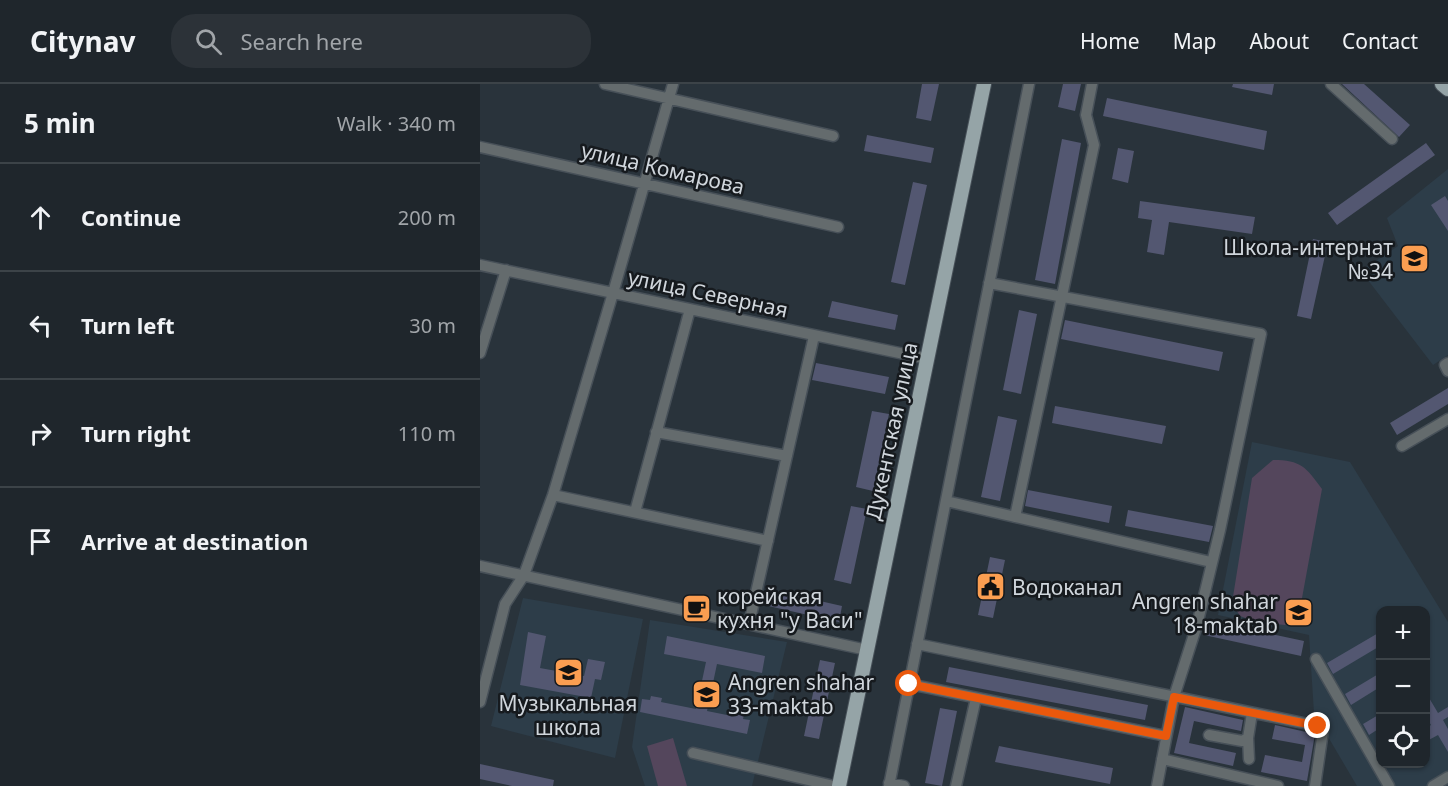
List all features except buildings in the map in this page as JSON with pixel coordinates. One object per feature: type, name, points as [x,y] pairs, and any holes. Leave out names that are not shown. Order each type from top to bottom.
[{"type":"main road","name":"Дукентская улица","points":[[839,786],[984,84]]},
{"type":"main road","points":[[1442,84],[1448,89]]},
{"type":"street","points":[[605,84],[833,136]]},
{"type":"street","points":[[480,702],[505,604],[524,575],[553,495],[673,84]]},
{"type":"street","points":[[904,786],[889,784],[1029,84]]},
{"type":"street","points":[[1015,517],[1094,145],[1086,115],[1092,84]]},
{"type":"street","points":[[1331,84],[1392,139]]},
{"type":"street","name":"улица Комарова","points":[[480,147],[838,227]]},
{"type":"street","name":"улица Северная","points":[[480,265],[928,359]]},
{"type":"street","points":[[480,353],[506,270]]},
{"type":"street","points":[[989,283],[1261,334],[1220,530],[1197,625],[1174,697],[1157,786]]},
{"type":"street","points":[[635,512],[690,309]]},
{"type":"street","points":[[749,624],[814,336]]},
{"type":"street","points":[[1448,363],[1445,365],[1448,371]]},
{"type":"street","points":[[1402,446],[1448,419]]},
{"type":"street","points":[[656,432],[787,456]]},
{"type":"street","points":[[553,495],[768,541]]},
{"type":"street","points":[[946,501],[1211,562]]},
{"type":"street","points":[[480,566],[867,650]]},
{"type":"street","points":[[917,644],[1321,728],[1323,731],[1315,786]]},
{"type":"street","points":[[1316,659],[1389,786]]},
{"type":"street","points":[[909,684],[1166,736]]},
{"type":"street","points":[[956,786],[976,698]]},
{"type":"street","points":[[1249,759],[1248,738],[1252,713]]},
{"type":"street","points":[[1209,735],[1242,741],[1248,738]]},
{"type":"street","points":[[693,753],[834,786]]},
{"type":"street","points":[[1162,759],[1278,786]]},
{"type":"street","points":[[1433,786],[1448,777]]},
{"type":"shaded area","name":"Школа-интернат №34","points":[[1448,169],[1448,355],[1433,365],[1361,271],[1398,246],[1387,218]]},
{"type":"shaded area","name":"Angren shahar 18-maktab","points":[[1252,442],[1350,462],[1448,622],[1448,786],[1357,786],[1314,713],[1309,635],[1218,615]]},
{"type":"shaded area","points":[[1273,460],[1297,463],[1312,475],[1322,489],[1300,609],[1285,625],[1256,622],[1240,616],[1232,603],[1252,478]]},
{"type":"shaded area","name":"Музыкальная школа","points":[[523,598],[643,619],[615,758],[491,726]]},
{"type":"shaded area","name":"Angren shahar 33-maktab","points":[[650,620],[787,642],[752,786],[645,786],[632,747]]},
{"type":"shaded area","points":[[673,738],[687,786],[658,786],[647,746]]},
{"type":"place","name":"Школа-интернат №34","points":[[1414,259]]},
{"type":"place","name":"Водоканал","points":[[991,587]]},
{"type":"place","name":"корейская кухня \"у Васи\"","points":[[696,608]]},
{"type":"place","name":"Angren shahar 18-maktab","points":[[1299,613]]},
{"type":"place","name":"Музыкальная школа","points":[[568,672]]},
{"type":"place","name":"Angren shahar 33-maktab","points":[[707,694]]},
{"type":"route","points":[[909,684],[1166,736],[1174,697],[1318,726]]}]
